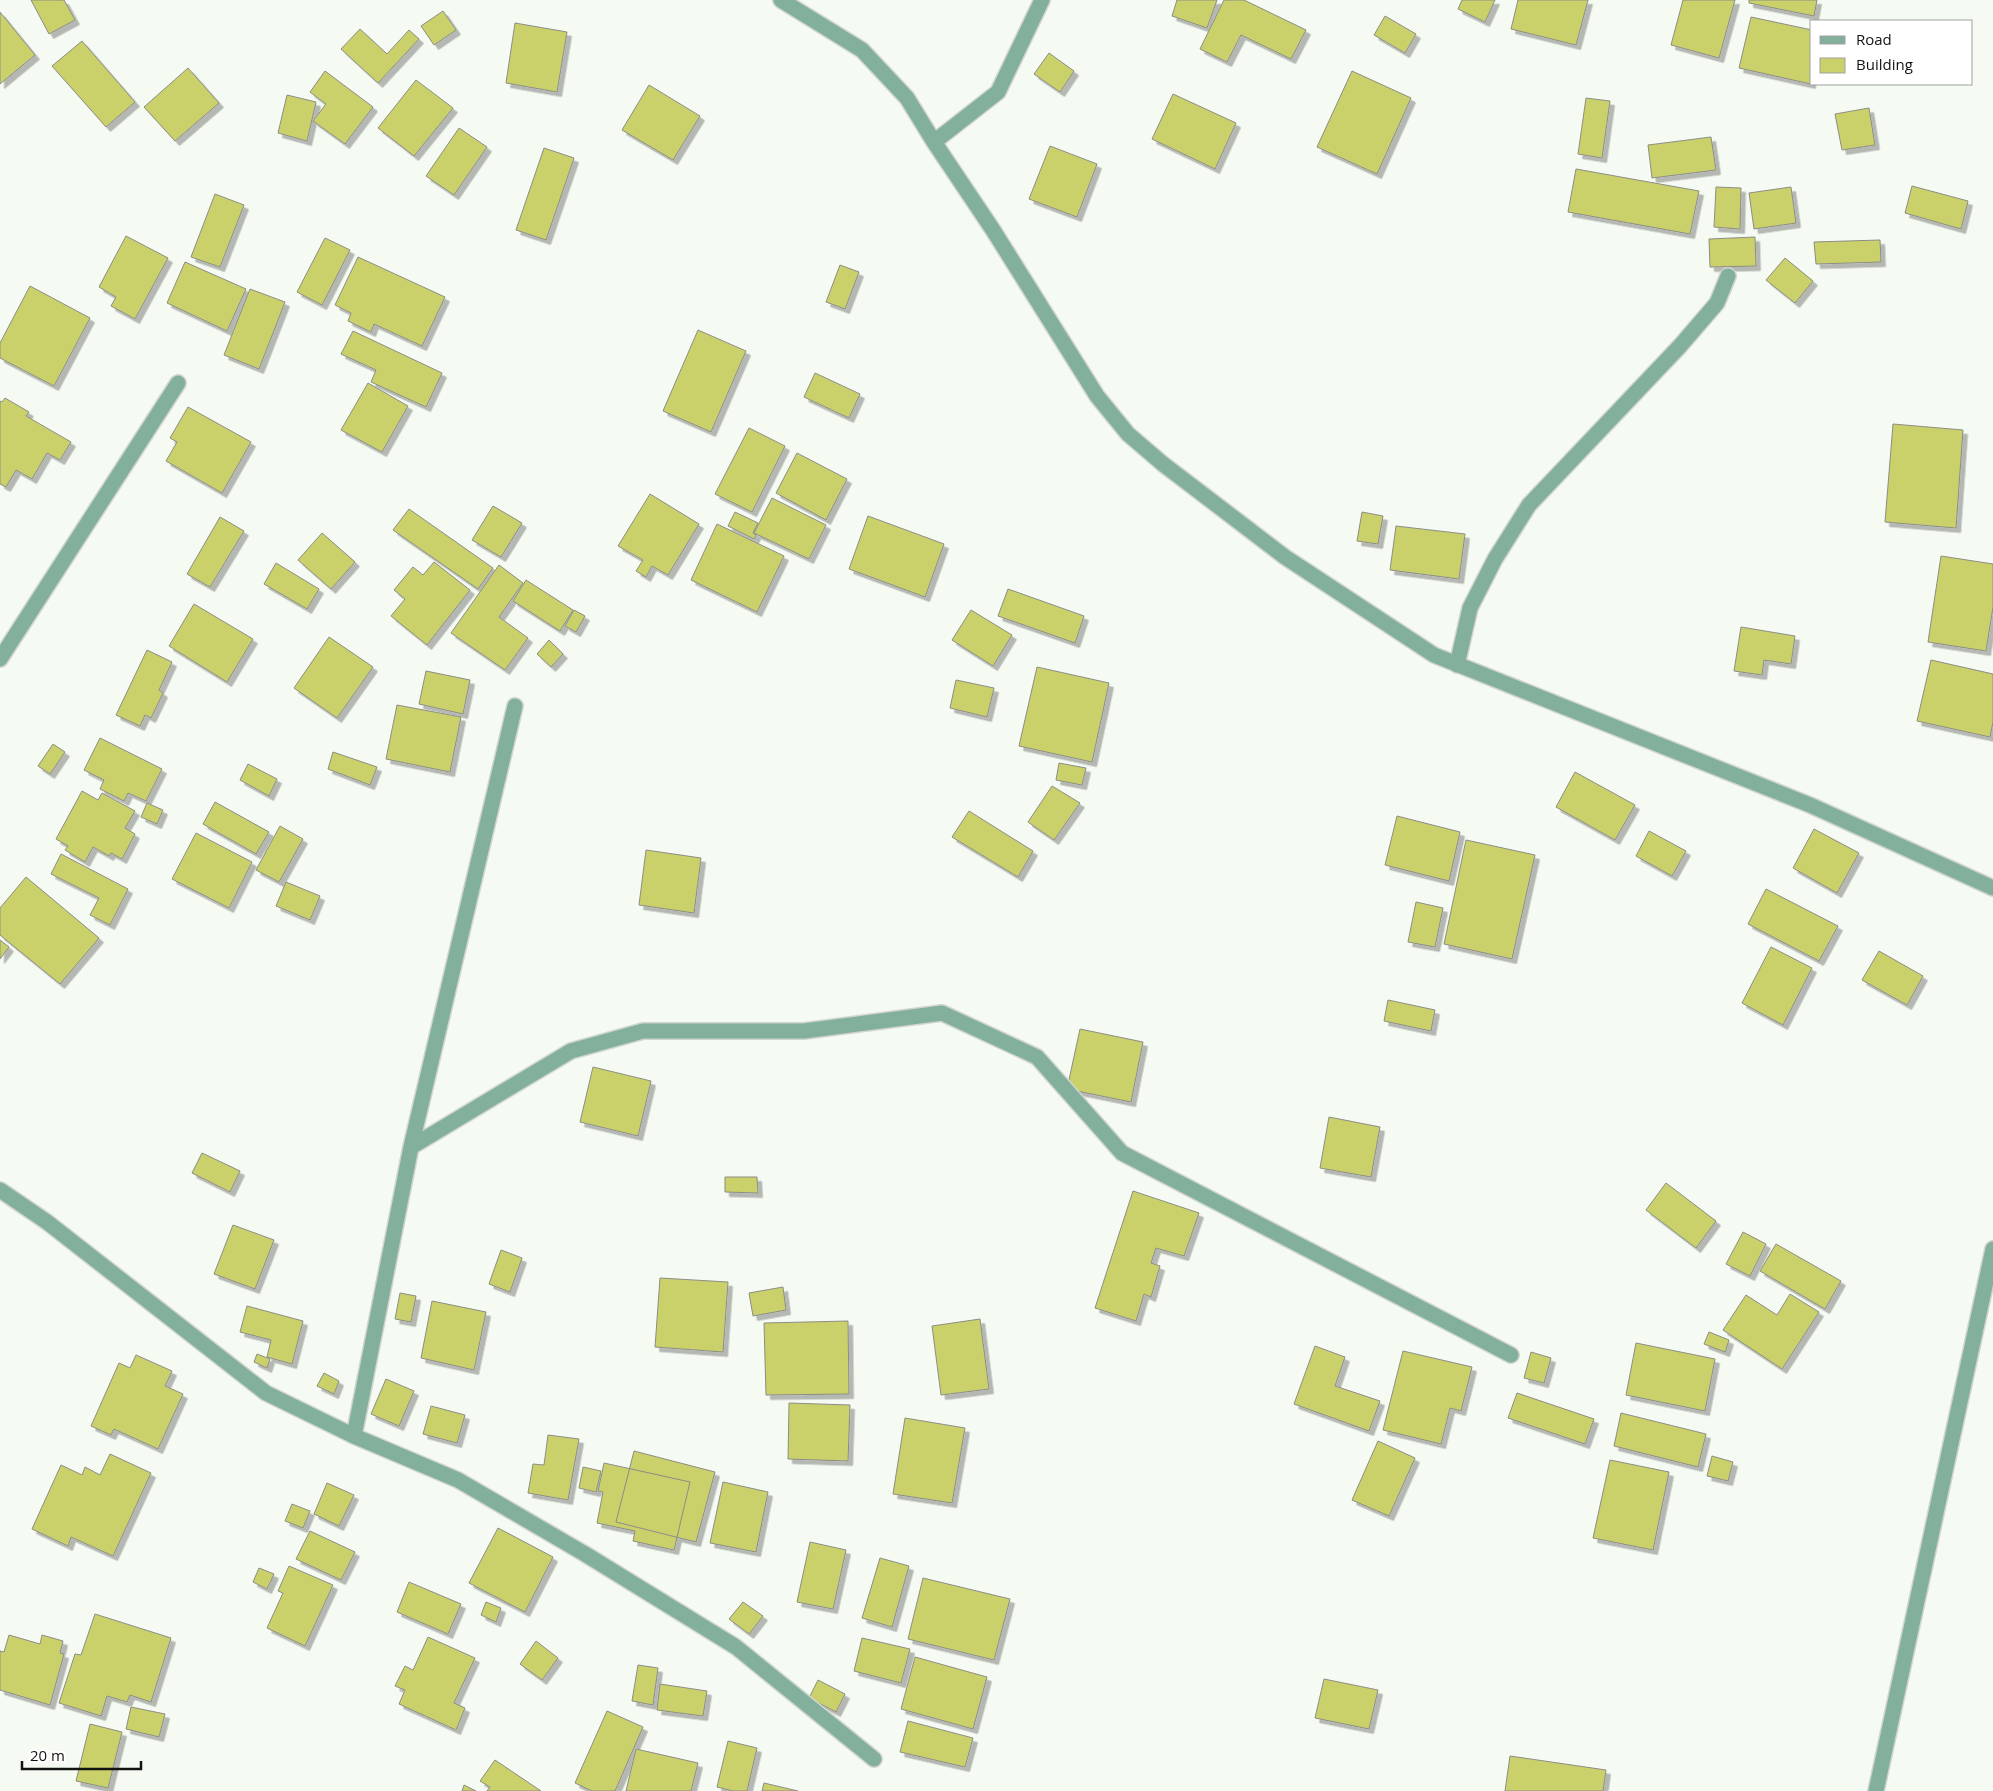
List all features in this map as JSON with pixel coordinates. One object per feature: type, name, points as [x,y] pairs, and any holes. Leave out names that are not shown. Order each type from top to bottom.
[{"type":"street","points":[[781,0],[862,50],[907,98],[934,142],[994,230],[1097,396],[1128,434],[1163,464],[1285,557],[1434,655],[1810,805],[1993,888]]},
{"type":"street","points":[[934,142],[998,92],[1042,0]]},
{"type":"street","points":[[1457,665],[1470,608],[1495,559],[1529,505],[1692,332],[1717,303],[1728,276]]},
{"type":"street","points":[[0,659],[178,383]]},
{"type":"street","points":[[354,1436],[411,1147],[514,706]]},
{"type":"street","points":[[411,1147],[571,1051],[643,1031],[804,1031],[942,1013],[1037,1057],[1122,1153],[1511,1355]]},
{"type":"street","points":[[0,1190],[47,1222],[266,1393],[354,1436],[458,1480],[585,1554],[736,1647],[874,1759]]},
{"type":"street","points":[[1876,1791],[1993,1249]]},
{"type":"building","points":[[31,0],[64,0],[75,20],[49,34]]},
{"type":"building","points":[[1177,0],[1217,0],[1207,28],[1172,16]]},
{"type":"building","points":[[1224,0],[1244,0],[1306,30],[1291,59],[1241,35],[1227,62],[1200,49]]},
{"type":"building","points":[[1462,0],[1495,0],[1485,22],[1458,9]]},
{"type":"building","points":[[1518,0],[1588,0],[1576,45],[1511,29]]},
{"type":"building","points":[[1683,0],[1735,0],[1719,58],[1671,45]]},
{"type":"building","points":[[1749,0],[1817,0],[1814,16],[1749,3]]},
{"type":"building","points":[[443,11],[456,30],[434,45],[421,26]]},
{"type":"building","points":[[0,12],[35,55],[0,84]]},
{"type":"building","points":[[1385,16],[1416,34],[1405,53],[1374,35]]},
{"type":"building","points":[[1751,17],[1810,30],[1810,84],[1739,68]]},
{"type":"building","points":[[515,23],[567,32],[557,92],[506,83]]},
{"type":"building","points":[[360,29],[387,54],[409,30],[419,39],[378,83],[341,49]]},
{"type":"building","points":[[82,41],[135,102],[106,127],[52,66]]},
{"type":"building","points":[[1049,53],[1074,71],[1060,92],[1034,74]]},
{"type":"building","points":[[188,68],[219,103],[175,141],[144,107]]},
{"type":"building","points":[[325,71],[373,107],[345,144],[313,121],[326,104],[310,92]]},
{"type":"building","points":[[1352,71],[1411,98],[1377,174],[1317,147]]},
{"type":"building","points":[[416,80],[453,108],[414,156],[378,128]]},
{"type":"building","points":[[649,85],[700,116],[673,160],[622,130]]},
{"type":"building","points":[[1173,94],[1236,123],[1215,169],[1152,139]]},
{"type":"building","points":[[287,95],[316,102],[307,141],[278,133]]},
{"type":"building","points":[[1586,98],[1610,101],[1602,158],[1578,154]]},
{"type":"building","points":[[1869,108],[1875,145],[1842,150],[1835,114]]},
{"type":"building","points":[[459,128],[487,147],[454,195],[426,176]]},
{"type":"building","points":[[1711,137],[1716,170],[1652,178],[1648,145]]},
{"type":"building","points":[[1050,146],[1097,164],[1077,217],[1029,199]]},
{"type":"building","points":[[544,148],[574,158],[546,240],[516,230]]},
{"type":"building","points":[[1576,169],[1699,191],[1690,234],[1568,212]]},
{"type":"building","points":[[1912,186],[1968,201],[1961,229],[1905,213]]},
{"type":"building","points":[[1716,187],[1741,188],[1740,229],[1714,227]]},
{"type":"building","points":[[1791,187],[1796,223],[1754,229],[1749,193]]},
{"type":"building","points":[[215,194],[244,205],[220,267],[191,257]]},
{"type":"building","points":[[126,236],[168,258],[135,319],[111,306],[116,297],[99,287]]},
{"type":"building","points":[[1755,237],[1756,266],[1710,267],[1709,239]]},
{"type":"building","points":[[325,238],[350,250],[322,305],[297,292]]},
{"type":"building","points":[[1880,240],[1881,262],[1816,264],[1814,242]]},
{"type":"building","points":[[358,257],[445,297],[422,346],[374,324],[371,332],[348,321],[351,313],[335,305]]},
{"type":"building","points":[[1785,258],[1813,281],[1795,303],[1766,280]]},
{"type":"building","points":[[185,262],[246,289],[227,331],[167,303]]},
{"type":"building","points":[[840,265],[859,272],[845,309],[826,302]]},
{"type":"building","points":[[30,286],[90,318],[54,386],[0,358],[0,343]]},
{"type":"building","points":[[250,289],[285,302],[259,369],[224,355]]},
{"type":"building","points":[[698,330],[746,351],[711,432],[663,411]]},
{"type":"building","points":[[353,331],[442,373],[426,407],[371,382],[376,370],[341,354]]},
{"type":"building","points":[[815,373],[860,394],[849,418],[804,397]]},
{"type":"building","points":[[368,383],[408,406],[382,452],[341,430]]},
{"type":"building","points":[[5,398],[29,412],[26,416],[71,442],[60,460],[47,453],[32,479],[16,470],[6,487],[0,484],[0,401],[2,402]]},
{"type":"building","points":[[188,407],[251,442],[222,493],[166,461],[177,442],[170,438]]},
{"type":"building","points":[[1893,424],[1963,430],[1956,528],[1885,522]]},
{"type":"building","points":[[749,428],[785,446],[752,512],[715,494]]},
{"type":"building","points":[[797,453],[847,479],[826,520],[776,493]]},
{"type":"building","points":[[650,494],[699,524],[668,575],[652,566],[646,577],[636,571],[643,560],[618,546]]},
{"type":"building","points":[[772,498],[826,525],[809,559],[754,533]]},
{"type":"building","points":[[493,506],[522,523],[501,557],[472,540]]},
{"type":"building","points":[[409,509],[493,568],[478,589],[393,530]]},
{"type":"building","points":[[735,512],[758,523],[753,533],[756,535],[754,539],[728,526]]},
{"type":"building","points":[[1362,512],[1383,516],[1378,544],[1357,541]]},
{"type":"building","points":[[868,516],[944,544],[925,597],[849,569]]},
{"type":"building","points":[[220,517],[244,531],[210,587],[187,574]]},
{"type":"building","points":[[717,524],[784,556],[757,612],[691,580]]},
{"type":"building","points":[[1396,526],[1465,534],[1459,579],[1390,570]]},
{"type":"building","points":[[322,533],[355,562],[331,589],[298,560]]},
{"type":"building","points":[[1941,556],[1993,564],[1993,607],[1986,651],[1928,642]]},
{"type":"building","points":[[434,562],[470,590],[427,645],[391,616],[405,599],[394,590],[413,567],[423,575]]},
{"type":"building","points":[[276,563],[319,589],[307,609],[264,584]]},
{"type":"building","points":[[499,565],[523,583],[499,617],[528,638],[505,670],[451,633]]},
{"type":"building","points":[[526,580],[573,610],[560,631],[513,601]]},
{"type":"building","points":[[1008,589],[1084,616],[1075,643],[998,616]]},
{"type":"building","points":[[194,604],[253,639],[227,682],[169,646]]},
{"type":"building","points":[[574,610],[585,616],[576,632],[565,626]]},
{"type":"building","points":[[971,610],[1012,635],[993,666],[952,640]]},
{"type":"building","points":[[1741,627],[1795,636],[1791,664],[1764,660],[1762,675],[1734,671]]},
{"type":"building","points":[[329,637],[373,667],[337,718],[294,688]]},
{"type":"building","points":[[549,640],[563,654],[551,667],[537,654]]},
{"type":"building","points":[[147,650],[172,662],[159,690],[163,693],[151,718],[145,715],[140,726],[116,715]]},
{"type":"building","points":[[1931,660],[1993,674],[1993,722],[1990,737],[1917,721]]},
{"type":"building","points":[[1037,667],[1109,683],[1092,762],[1019,746]]},
{"type":"building","points":[[426,671],[470,680],[463,714],[419,704]]},
{"type":"building","points":[[956,680],[994,688],[987,717],[950,708]]},
{"type":"building","points":[[397,705],[461,717],[450,772],[386,759]]},
{"type":"building","points":[[100,738],[162,769],[146,801],[128,793],[124,801],[100,789],[104,780],[84,770]]},
{"type":"building","points":[[53,744],[65,752],[50,774],[38,766]]},
{"type":"building","points":[[333,752],[377,767],[370,785],[328,769]]},
{"type":"building","points":[[1059,763],[1086,768],[1082,785],[1056,780]]},
{"type":"building","points":[[248,764],[277,779],[269,796],[240,780]]},
{"type":"building","points":[[1575,772],[1635,805],[1615,840],[1556,807]]},
{"type":"building","points":[[1052,786],[1080,803],[1054,840],[1028,822]]},
{"type":"building","points":[[82,791],[98,800],[102,793],[135,811],[125,828],[135,834],[122,859],[111,853],[109,856],[93,847],[85,862],[65,850],[68,846],[56,839]]},
{"type":"building","points":[[215,802],[269,832],[256,854],[203,824]]},
{"type":"building","points":[[147,803],[163,810],[157,824],[141,817]]},
{"type":"building","points":[[969,811],[1033,851],[1018,877],[952,837]]},
{"type":"building","points":[[1397,816],[1460,832],[1449,881],[1385,865]]},
{"type":"building","points":[[280,826],[303,839],[279,882],[256,870]]},
{"type":"building","points":[[1814,829],[1859,853],[1837,893],[1793,868]]},
{"type":"building","points":[[1649,831],[1686,851],[1672,876],[1636,856]]},
{"type":"building","points":[[196,833],[252,862],[229,908],[172,879]]},
{"type":"building","points":[[1466,840],[1535,855],[1512,959],[1444,944]]},
{"type":"building","points":[[646,850],[701,858],[694,913],[639,905]]},
{"type":"building","points":[[61,854],[128,889],[110,925],[90,915],[99,898],[51,874]]},
{"type":"building","points":[[26,877],[99,938],[60,984],[0,935],[0,908]]},
{"type":"building","points":[[286,882],[320,896],[310,920],[276,906]]},
{"type":"building","points":[[1766,889],[1838,926],[1819,961],[1748,924]]},
{"type":"building","points":[[1416,902],[1443,908],[1435,947],[1408,942]]},
{"type":"building","points":[[0,940],[9,947],[0,959]]},
{"type":"building","points":[[1771,947],[1812,968],[1783,1025],[1742,1003]]},
{"type":"building","points":[[1879,951],[1923,976],[1907,1005],[1862,980]]},
{"type":"building","points":[[1388,1000],[1435,1010],[1431,1031],[1384,1021]]},
{"type":"building","points":[[1080,1029],[1143,1042],[1131,1102],[1067,1089]]},
{"type":"building","points":[[593,1067],[651,1081],[638,1136],[580,1122]]},
{"type":"building","points":[[1329,1117],[1380,1127],[1371,1177],[1320,1168]]},
{"type":"building","points":[[202,1153],[240,1171],[230,1192],[192,1173]]},
{"type":"building","points":[[725,1177],[757,1177],[758,1193],[725,1192]]},
{"type":"building","points":[[1666,1183],[1716,1221],[1696,1248],[1646,1210]]},
{"type":"building","points":[[1133,1191],[1199,1213],[1184,1256],[1156,1248],[1151,1263],[1160,1266],[1151,1297],[1144,1294],[1136,1321],[1095,1308]]},
{"type":"building","points":[[233,1225],[274,1240],[255,1289],[214,1274]]},
{"type":"building","points":[[1743,1232],[1766,1244],[1750,1276],[1726,1264]]},
{"type":"building","points":[[1776,1244],[1841,1281],[1825,1309],[1760,1271]]},
{"type":"building","points":[[501,1250],[522,1258],[510,1292],[489,1284]]},
{"type":"building","points":[[660,1278],[728,1282],[723,1352],[655,1347]]},
{"type":"building","points":[[783,1287],[786,1310],[753,1316],[749,1293]]},
{"type":"building","points":[[400,1293],[416,1296],[411,1322],[395,1319]]},
{"type":"building","points":[[1790,1294],[1819,1312],[1782,1369],[1723,1330],[1746,1295],[1777,1315]]},
{"type":"building","points":[[432,1301],[486,1312],[474,1370],[421,1358]]},
{"type":"building","points":[[247,1306],[303,1321],[292,1364],[267,1357],[271,1340],[240,1332]]},
{"type":"building","points":[[980,1319],[989,1389],[941,1395],[932,1326]]},
{"type":"building","points":[[848,1321],[849,1394],[766,1395],[764,1323]]},
{"type":"building","points":[[1709,1332],[1729,1340],[1725,1352],[1704,1344]]},
{"type":"building","points":[[1636,1343],[1715,1359],[1705,1411],[1626,1395]]},
{"type":"building","points":[[1315,1346],[1345,1357],[1335,1386],[1380,1401],[1369,1431],[1294,1404]]},
{"type":"building","points":[[1403,1351],[1472,1367],[1461,1411],[1450,1408],[1441,1444],[1383,1430]]},
{"type":"building","points":[[1531,1352],[1551,1358],[1544,1383],[1524,1378]]},
{"type":"building","points":[[257,1354],[270,1359],[267,1368],[254,1362]]},
{"type":"building","points":[[136,1355],[172,1371],[165,1386],[183,1394],[158,1449],[114,1429],[111,1435],[91,1426],[119,1363],[130,1368]]},
{"type":"building","points":[[324,1373],[339,1381],[334,1394],[317,1386]]},
{"type":"building","points":[[386,1379],[414,1391],[399,1426],[371,1414]]},
{"type":"building","points":[[1517,1393],[1594,1419],[1585,1444],[1508,1418]]},
{"type":"building","points":[[789,1403],[850,1405],[848,1461],[788,1459]]},
{"type":"building","points":[[431,1406],[465,1415],[457,1443],[423,1434]]},
{"type":"building","points":[[1621,1413],[1706,1434],[1698,1467],[1614,1446]]},
{"type":"building","points":[[905,1418],[965,1428],[952,1503],[893,1494]]},
{"type":"building","points":[[548,1435],[579,1439],[568,1500],[528,1493],[533,1464],[544,1465]]},
{"type":"building","points":[[1378,1441],[1415,1458],[1389,1516],[1352,1500]]},
{"type":"building","points":[[634,1451],[715,1472],[696,1542],[616,1522]]},
{"type":"building","points":[[110,1454],[151,1473],[113,1556],[71,1537],[68,1546],[32,1529],[61,1465],[82,1475],[85,1467],[100,1475]]},
{"type":"building","points":[[1712,1456],[1733,1462],[1728,1481],[1707,1476]]},
{"type":"building","points":[[1610,1460],[1669,1472],[1653,1550],[1593,1538]]},
{"type":"building","points":[[604,1463],[690,1482],[674,1550],[633,1541],[635,1531],[597,1523],[603,1492],[598,1491]]},
{"type":"building","points":[[583,1467],[601,1471],[596,1492],[579,1488]]},
{"type":"building","points":[[723,1482],[768,1492],[756,1552],[710,1543]]},
{"type":"building","points":[[327,1483],[354,1495],[339,1526],[314,1514]]},
{"type":"building","points":[[292,1504],[310,1511],[303,1528],[285,1521]]},
{"type":"building","points":[[498,1528],[553,1557],[525,1612],[469,1583]]},
{"type":"building","points":[[310,1531],[355,1552],[341,1580],[296,1559]]},
{"type":"building","points":[[810,1542],[846,1550],[833,1609],[797,1602]]},
{"type":"building","points":[[880,1558],[909,1566],[892,1627],[862,1618]]},
{"type":"building","points":[[289,1566],[333,1585],[305,1646],[267,1628],[283,1593],[278,1591]]},
{"type":"building","points":[[259,1568],[274,1574],[267,1589],[253,1582]]},
{"type":"building","points":[[923,1578],[1010,1599],[994,1660],[908,1639]]},
{"type":"building","points":[[409,1582],[461,1604],[448,1634],[397,1612]]},
{"type":"building","points":[[486,1602],[501,1608],[496,1622],[481,1615]]},
{"type":"building","points":[[743,1602],[763,1616],[749,1634],[729,1619]]},
{"type":"building","points":[[95,1614],[171,1638],[151,1702],[130,1695],[127,1702],[107,1696],[101,1716],[59,1703],[75,1654],[81,1655]]},
{"type":"building","points":[[9,1635],[40,1644],[42,1635],[63,1641],[60,1653],[64,1654],[50,1705],[0,1690],[0,1651],[4,1652]]},
{"type":"building","points":[[428,1637],[475,1658],[454,1703],[465,1708],[456,1730],[399,1704],[405,1690],[395,1686],[405,1666],[413,1670]]},
{"type":"building","points":[[862,1638],[910,1649],[901,1683],[854,1671]]},
{"type":"building","points":[[536,1641],[558,1658],[542,1680],[520,1664]]},
{"type":"building","points":[[915,1657],[987,1677],[973,1729],[901,1709]]},
{"type":"building","points":[[638,1665],[658,1668],[653,1705],[632,1701]]},
{"type":"building","points":[[1324,1679],[1378,1690],[1369,1729],[1315,1718]]},
{"type":"building","points":[[818,1680],[845,1694],[836,1712],[809,1698]]},
{"type":"building","points":[[660,1684],[707,1691],[703,1716],[657,1710]]},
{"type":"building","points":[[131,1707],[165,1714],[159,1737],[126,1729]]},
{"type":"building","points":[[607,1711],[643,1727],[615,1791],[592,1791],[575,1783]]},
{"type":"building","points":[[908,1721],[973,1738],[965,1767],[900,1752]]},
{"type":"building","points":[[90,1724],[122,1732],[108,1788],[76,1781]]},
{"type":"building","points":[[728,1741],[757,1748],[747,1791],[733,1791],[717,1787]]},
{"type":"building","points":[[636,1749],[698,1763],[691,1791],[626,1791]]},
{"type":"building","points":[[1510,1756],[1606,1770],[1603,1791],[1505,1791]]},
{"type":"building","points":[[495,1760],[541,1791],[487,1791],[490,1787],[480,1781]]},
{"type":"building","points":[[764,1783],[798,1791],[762,1791]]},
{"type":"building","points":[[464,1785],[476,1791],[462,1791]]}]
